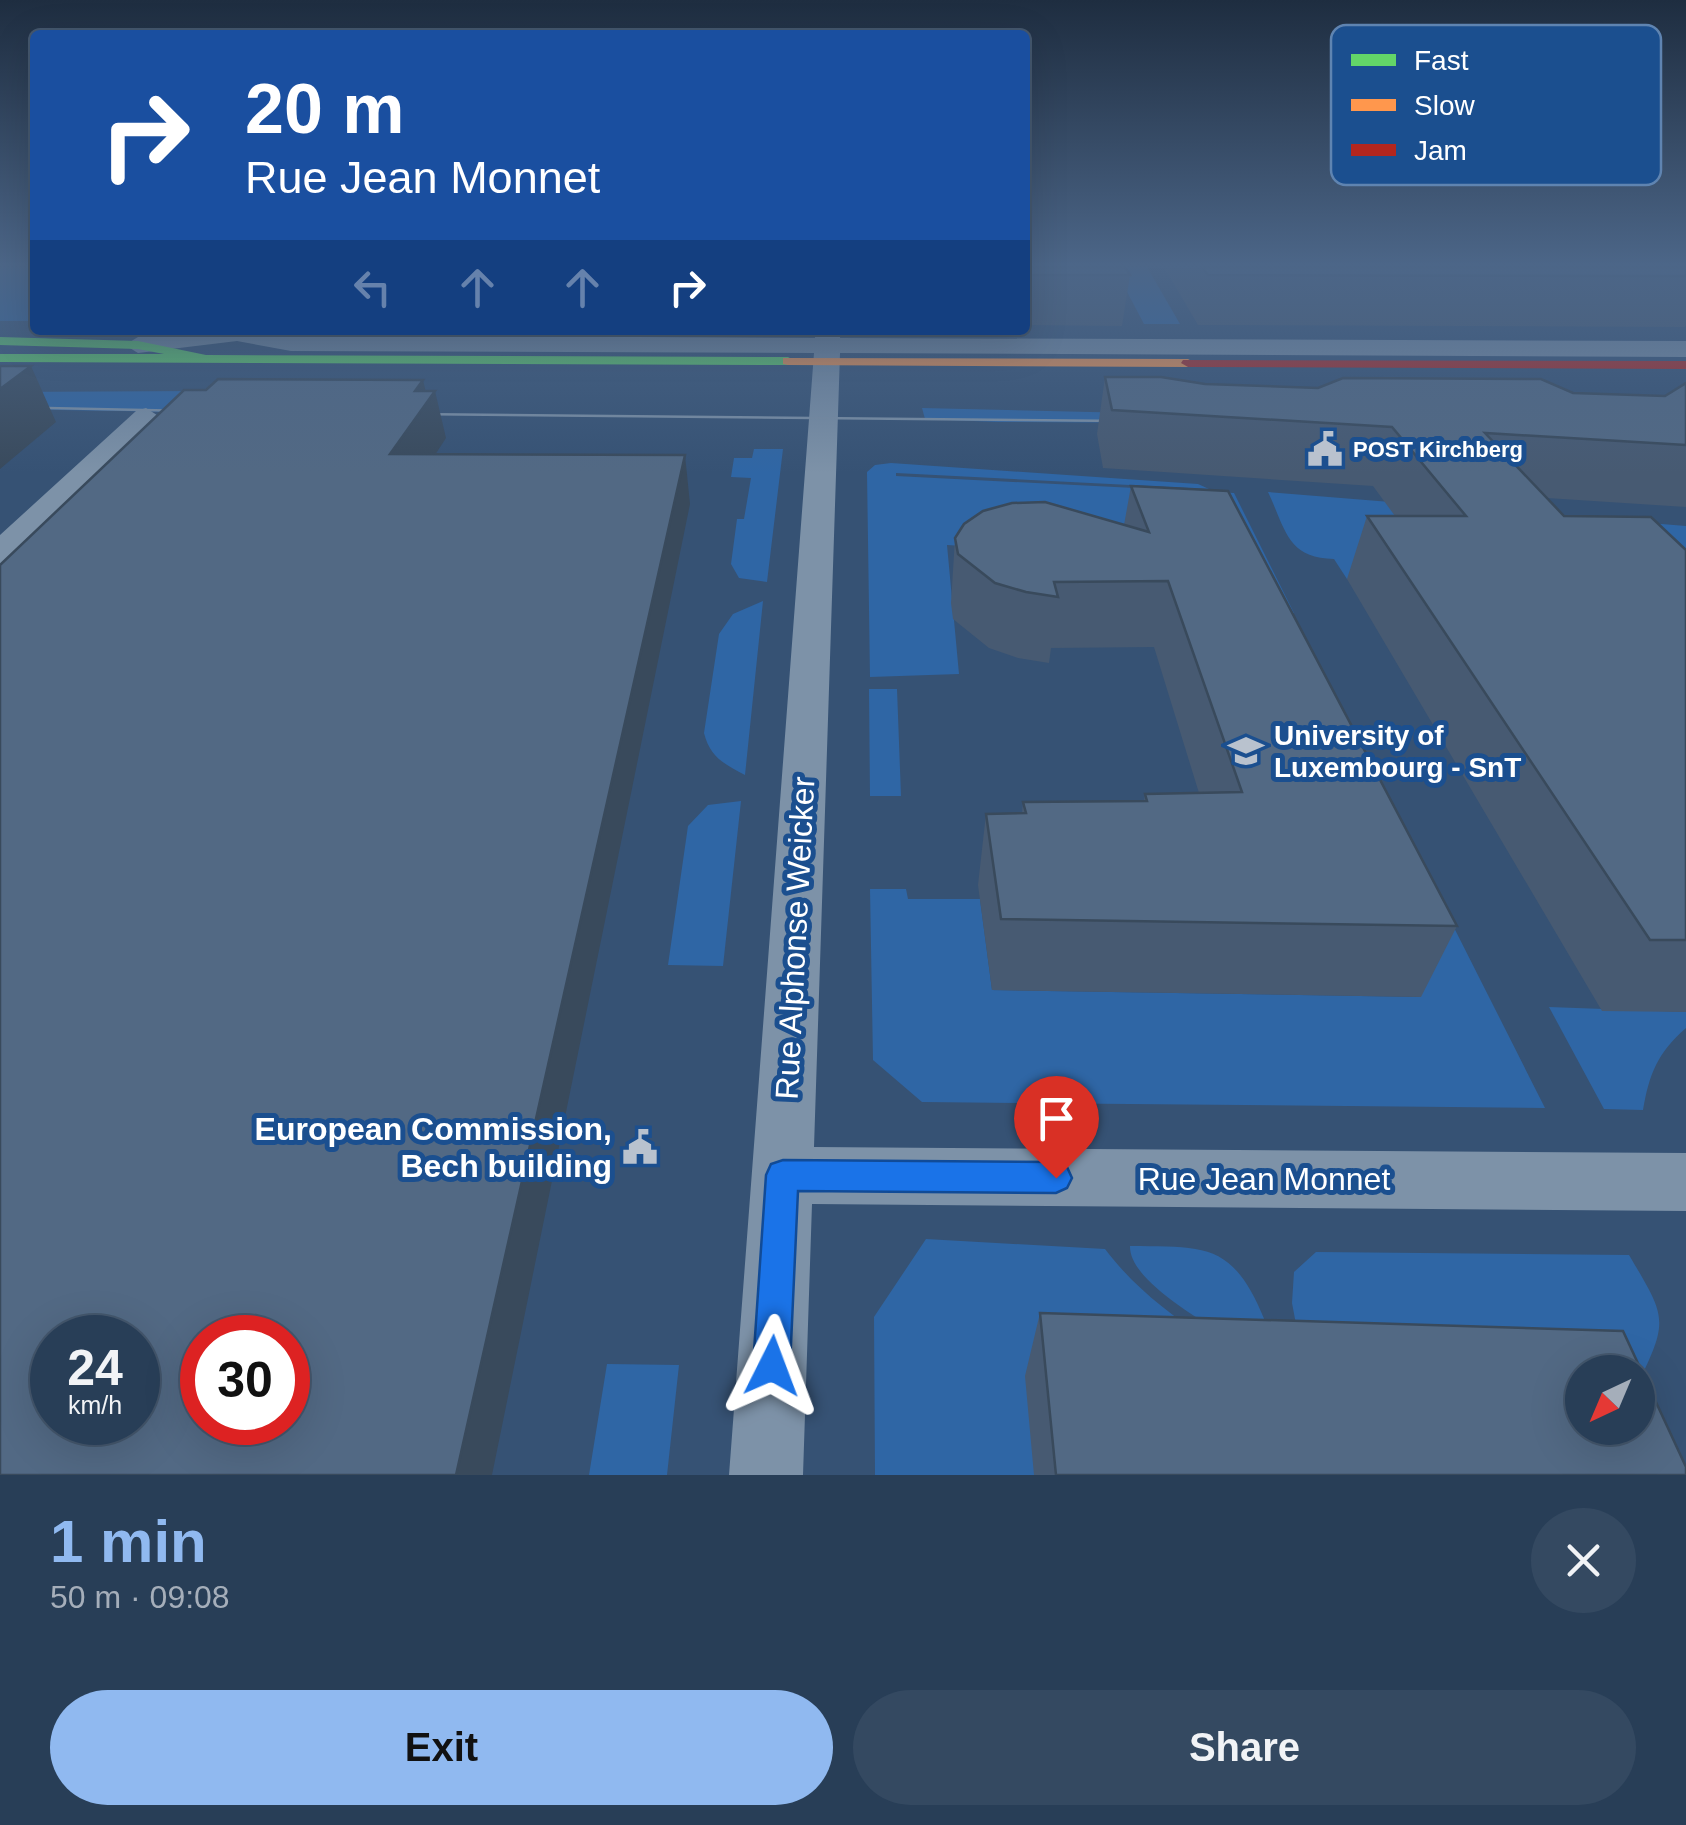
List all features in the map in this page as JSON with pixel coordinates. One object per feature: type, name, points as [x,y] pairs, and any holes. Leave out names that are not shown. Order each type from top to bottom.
[{"type":"main road","points":[[0,341],[138,346],[208,359]]},
{"type":"main road","points":[[1033,354],[1686,365]]},
{"type":"main road","points":[[0,358],[826,364],[1686,386]]},
{"type":"main road","points":[[0,379],[826,364]]},
{"type":"street","points":[[138,346],[211,336]]},
{"type":"street","points":[[256,336],[291,343],[826,364],[1033,354],[1686,348]]},
{"type":"street","name":"Rue Alphonse Weicker","points":[[766,1475],[826,364]]},
{"type":"street","points":[[8,538],[146,417]]},
{"type":"street","name":"Rue Jean Monnet","points":[[783,1175],[1686,1182]]},
{"type":"shaded area","points":[[202,391],[178,412],[0,409],[0,392]]},
{"type":"shaded area","points":[[922,408],[1686,426],[997,422],[925,419]]},
{"type":"shaded area","points":[[754,449],[783,449],[767,582],[739,578],[731,564],[737,519],[744,519],[751,478],[731,477],[734,458],[752,458]]},
{"type":"shaded area","points":[[875,465],[1198,484],[1209,489],[896,476],[1234,493],[1294,613],[1285,619],[1217,561],[947,545],[959,674],[870,677],[867,472]]},
{"type":"shaded area","points":[[1268,492],[1686,526],[1686,651],[1442,579],[1347,579],[1334,559],[1318,557],[1297,547],[1284,530]]},
{"type":"shaded area","points":[[763,601],[745,775],[719,759],[704,733],[719,634],[733,614]]},
{"type":"shaded area","points":[[869,689],[897,689],[901,796],[870,796]]},
{"type":"shaded area","points":[[741,801],[723,966],[668,965],[688,826],[708,805]]},
{"type":"shaded area","points":[[870,889],[906,889],[908,899],[980,899],[992,990],[1420,997],[1437,894],[1545,1108],[922,1102],[873,1060]]},
{"type":"shaded area","points":[[1549,1007],[1686,1012],[1686,1028],[1656,1065],[1643,1110],[1604,1109]]},
{"type":"shaded area","points":[[926,1239],[1105,1249],[1151,1298],[1205,1338],[1034,1475],[875,1475],[874,1317]]},
{"type":"shaded area","points":[[1130,1246],[1179,1247],[1214,1254],[1241,1276],[1265,1321],[1218,1331],[1151,1283],[1132,1258]]},
{"type":"shaded area","points":[[1316,1252],[1629,1255],[1656,1305],[1659,1330],[1651,1355],[1565,1355],[1565,1427],[1299,1340],[1292,1303],[1294,1272]]},
{"type":"shaded area","points":[[607,1364],[679,1365],[667,1475],[589,1475]]},
{"type":"building","points":[[0,366],[31,366],[0,389]]},
{"type":"building","points":[[1105,377],[1318,388],[1343,378],[1541,379],[1573,393],[1665,396],[1686,383],[1686,445],[1485,433],[1564,516],[1651,517],[1686,550],[1686,940],[1650,940],[1367,516],[1466,516],[1392,427],[1112,410]]},
{"type":"building","points":[[218,379],[423,380],[415,391],[435,391],[390,454],[685,455],[456,1475],[0,1475],[0,565],[184,390],[206,390]]},
{"type":"building","points":[[1131,486],[1228,491],[1457,926],[1001,919],[986,814],[1026,813],[1023,802],[1147,801],[1145,794],[1242,792],[1168,581],[1054,582],[1058,597],[995,583],[958,554],[955,538],[964,524],[983,511],[1012,503],[1045,502],[1149,532]]},
{"type":"building","points":[[1040,1313],[1623,1331],[1634,1355],[1565,1355],[1565,1445],[1655,1445],[1655,1400],[1686,1467],[1686,1475],[1056,1475]]},
{"type":"tram line","points":[[0,407],[191,411]]},
{"type":"tram line","points":[[411,414],[1126,421]]},
{"type":"traffic: fast","points":[[0,341],[138,345],[207,359]]},
{"type":"traffic: fast","points":[[0,358],[788,361]]},
{"type":"traffic: slow","points":[[788,361],[1188,363]]},
{"type":"traffic: jam","points":[[1188,363],[1686,365]]},
{"type":"place","name":"POST Kirchberg","points":[[1325,449]]},
{"type":"place","name":"University of Luxembourg - SnT","points":[[1246,751]]},
{"type":"place","name":"European Commission, Bech building","points":[[640,1147]]},
{"type":"route","points":[[772,1366],[783,1175],[1056,1178]]}]
